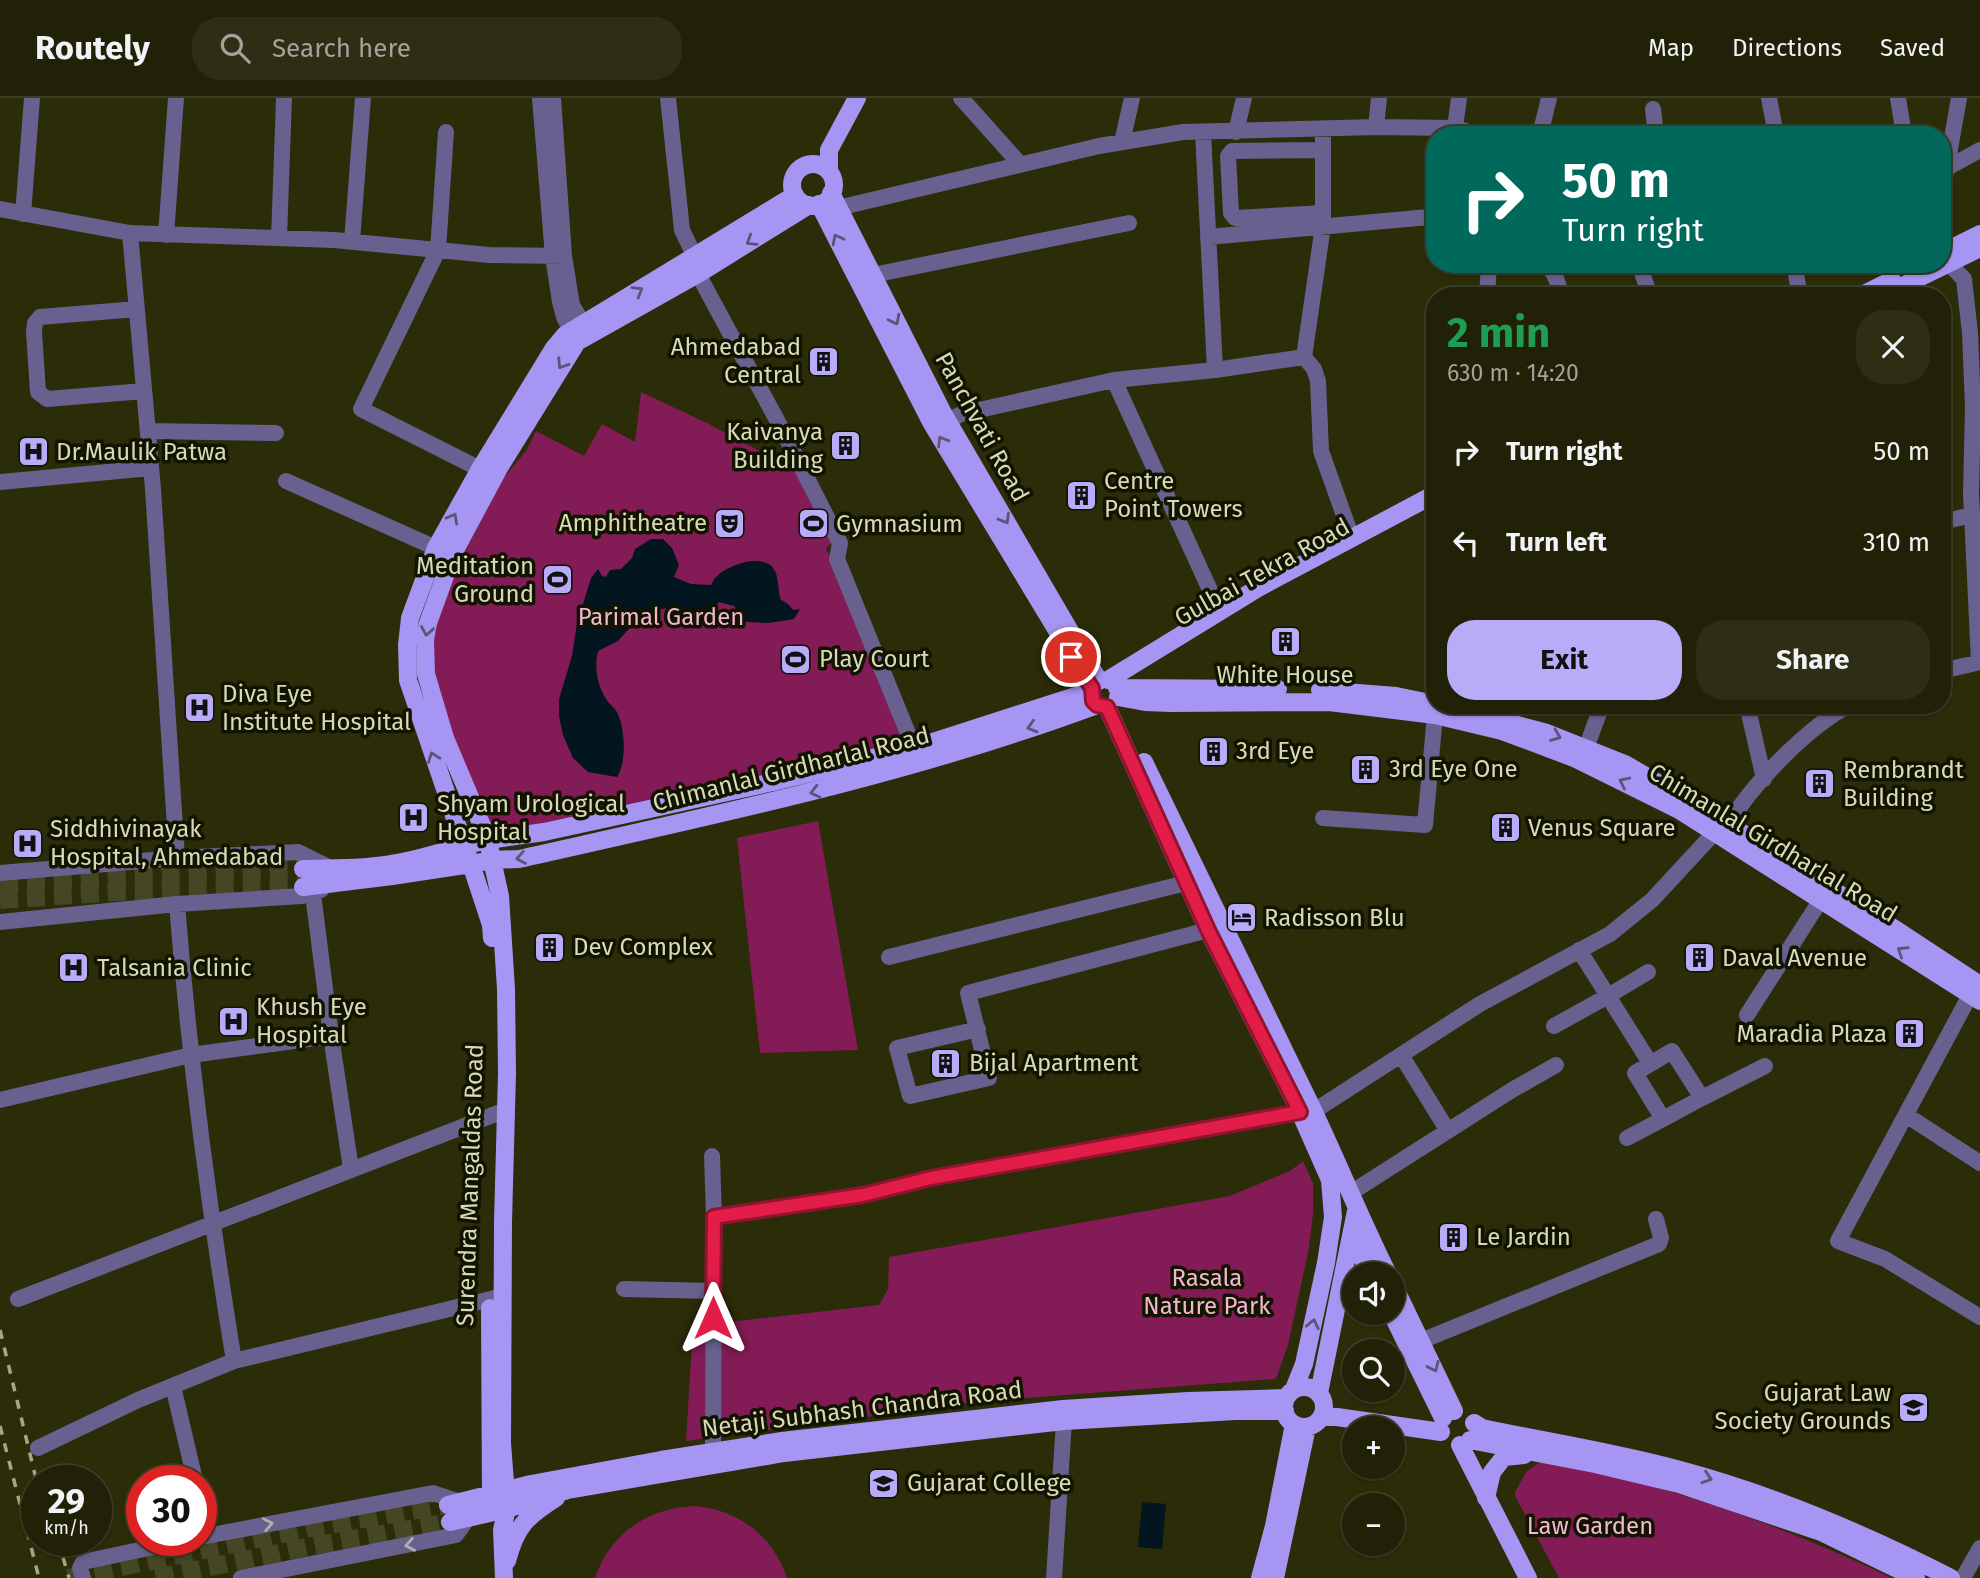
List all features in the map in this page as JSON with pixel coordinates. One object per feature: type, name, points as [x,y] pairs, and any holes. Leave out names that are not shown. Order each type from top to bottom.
[{"type":"main road","points":[[306,883],[450,851],[464,845],[408,680],[410,618],[436,548],[480,469],[554,348],[696,265],[818,201],[833,182],[821,168],[819,145],[844,98]]},
{"type":"main road","points":[[821,168],[857,98]]},
{"type":"main road","points":[[818,201],[792,182],[799,168],[821,168]]},
{"type":"main road","name":"Panchvati Road","points":[[818,201],[873,275],[947,421],[1106,692]]},
{"type":"main road","name":"Panchvati Road","points":[[818,201],[931,422],[1071,657],[1106,692]]},
{"type":"main road","points":[[1951,251],[1980,234]]},
{"type":"main road","points":[[1951,254],[1980,248]]},
{"type":"main road","points":[[1877,287],[1904,273]]},
{"type":"main road","points":[[1896,287],[1917,273]]},
{"type":"main road","points":[[488,840],[444,738],[426,674],[425,640],[435,601],[453,554],[499,468],[580,333]]},
{"type":"main road","name":"Gulbai Tekra Road","points":[[1106,692],[1169,643],[1258,588],[1426,499]]},
{"type":"main road","name":"Gulbai Tekra Road","points":[[1106,692],[1248,605],[1426,509]]},
{"type":"main road","points":[[1106,692],[1208,930],[1352,1192],[1356,1210],[1382,1262]]},
{"type":"main road","points":[[1106,692],[1307,1111],[1329,1180],[1333,1217],[1304,1364],[1304,1408],[1275,1578]]},
{"type":"main road","name":"Chimanlal Girdharlal Road","points":[[464,845],[544,832],[773,782],[914,748],[1106,692],[1144,702],[1329,702],[1426,707]]},
{"type":"main road","name":"Chimanlal Girdharlal Road","points":[[471,864],[519,859],[668,827],[883,775],[1106,692]]},
{"type":"main road","name":"Chimanlal Girdharlal Road","points":[[1454,714],[1574,758],[1722,828],[1820,901],[1977,994]]},
{"type":"main road","name":"Chimanlal Girdharlal Road","points":[[1464,714],[1547,733],[1625,764],[1722,828],[1895,929],[1977,994]]},
{"type":"main road","name":"Surendra Mangaldas Road","points":[[488,840],[500,896],[506,989],[507,1073],[497,1297]]},
{"type":"main road","name":"Surendra Mangaldas Road","points":[[464,845],[491,925],[497,981],[498,1502],[504,1575]]},
{"type":"main road","points":[[330,876],[471,864]]},
{"type":"main road","points":[[1260,1578],[1351,1238],[1356,1210]]},
{"type":"main road","points":[[1351,1238],[1364,1262]]},
{"type":"main road","points":[[1405,1308],[1421,1340],[1445,1421],[1446,1441],[1468,1436],[1482,1428],[1598,1451],[1704,1477],[1825,1520],[1951,1578]]},
{"type":"main road","points":[[1397,1325],[1445,1421]]},
{"type":"main road","name":"Netaji Subhash Chandra Road","points":[[498,1502],[531,1484],[713,1452],[848,1433],[1063,1409],[1200,1400],[1445,1421]]},
{"type":"main road","name":"Netaji Subhash Chandra Road","points":[[456,1511],[784,1453],[1064,1421],[1304,1408]]},
{"type":"main road","points":[[1445,1421],[1464,1412],[1486,1498],[1528,1578]]},
{"type":"main road","points":[[1468,1436],[1679,1484],[1821,1532],[1916,1578]]},
{"type":"main road","points":[[1486,1498],[1492,1472],[1504,1457],[1541,1453]]},
{"type":"main road","points":[[504,1575],[511,1546],[524,1520],[568,1490]]},
{"type":"street","points":[[23,214],[32,98]]},
{"type":"street","points":[[166,235],[176,98]]},
{"type":"street","points":[[279,238],[284,98]]},
{"type":"street","points":[[352,241],[363,98]]},
{"type":"street","points":[[540,98],[559,256]]},
{"type":"street","points":[[553,98],[560,302],[564,317],[580,333]]},
{"type":"street","points":[[668,98],[682,230],[696,265],[840,543],[837,559],[914,748]]},
{"type":"street","points":[[961,98],[1020,164]]},
{"type":"street","points":[[1122,142],[1132,98]]},
{"type":"street","points":[[1236,132],[1244,98]]},
{"type":"street","points":[[1376,127],[1379,98]]},
{"type":"street","points":[[1455,126],[1460,98]]},
{"type":"street","points":[[1542,126],[1549,98]]},
{"type":"street","points":[[1769,98],[1774,126]]},
{"type":"street","points":[[1898,98],[1903,126]]},
{"type":"street","points":[[1951,126],[1959,98]]},
{"type":"street","points":[[1653,110],[1655,126]]},
{"type":"street","points":[[818,201],[1183,132],[1426,128]]},
{"type":"street","points":[[1324,130],[1323,219],[1304,357],[1314,369],[1318,381],[1321,452],[1352,538]]},
{"type":"street","points":[[446,132],[438,250],[361,409],[480,469]]},
{"type":"street","points":[[1203,132],[1215,370]]},
{"type":"street","points":[[1323,150],[1231,151],[1228,156],[1231,213],[1235,218],[1426,218]]},
{"type":"street","points":[[1951,166],[1980,150]]},
{"type":"street","points":[[0,209],[130,233],[352,241],[489,255],[559,256]]},
{"type":"street","points":[[1208,237],[1323,219]]},
{"type":"street","points":[[873,275],[1129,223]]},
{"type":"street","points":[[130,233],[151,468],[177,858]]},
{"type":"street","points":[[1951,263],[1964,279],[1970,332],[1973,407],[1972,515],[1980,662],[1951,669]]},
{"type":"street","points":[[137,309],[40,317],[35,323],[34,332],[38,392],[47,399],[144,391]]},
{"type":"street","points":[[947,421],[961,414],[1114,380],[1215,370],[1304,357]]},
{"type":"street","points":[[1114,380],[1220,612]]},
{"type":"street","points":[[148,431],[276,433]]},
{"type":"street","points":[[0,482],[151,468]]},
{"type":"street","points":[[286,481],[436,548]]},
{"type":"street","points":[[1951,520],[1972,515]]},
{"type":"street","points":[[1323,818],[1425,825],[1437,714]]},
{"type":"street","points":[[1586,748],[1599,714]]},
{"type":"street","points":[[1749,714],[1764,779]]},
{"type":"street","points":[[714,1217],[863,1195],[931,1178],[1307,1111],[1480,1004],[1610,934],[1652,900],[1722,828],[1745,798],[1806,737],[1838,714]]},
{"type":"street","points":[[0,873],[177,858],[298,852],[330,876]]},
{"type":"street","points":[[0,922],[177,904],[306,883],[330,876]]},
{"type":"street","points":[[306,883],[351,1169]]},
{"type":"street","points":[[889,957],[1186,883]]},
{"type":"street","points":[[1747,1015],[1820,901]]},
{"type":"street","points":[[177,904],[191,1055],[212,1223],[234,1361]]},
{"type":"street","points":[[978,1029],[897,1048],[910,1096],[989,1078],[978,1029],[968,993],[1208,930]]},
{"type":"street","points":[[1579,950],[1650,1063]]},
{"type":"street","points":[[1554,1027],[1648,972]]},
{"type":"street","points":[[1977,994],[1906,1115],[1838,1241],[1885,1259],[1980,1317]]},
{"type":"street","points":[[0,1100],[191,1055],[331,1037]]},
{"type":"street","points":[[1663,1119],[1635,1073],[1672,1051],[1702,1098]]},
{"type":"street","points":[[1401,1055],[1448,1131]]},
{"type":"street","points":[[1352,1192],[1556,1065]]},
{"type":"street","points":[[1627,1138],[1765,1066]]},
{"type":"street","points":[[18,1299],[498,1113]]},
{"type":"street","points":[[1906,1115],[1980,1163]]},
{"type":"street","points":[[712,1156],[713,1452]]},
{"type":"street","points":[[1421,1340],[1659,1244],[1661,1238],[1656,1219]]},
{"type":"street","points":[[624,1289],[713,1291]]},
{"type":"street","points":[[38,1448],[85,1424],[234,1361],[497,1297]]},
{"type":"street","points":[[173,1386],[191,1465]]},
{"type":"street","points":[[1054,1578],[1064,1421]]},
{"type":"street","points":[[217,1534],[433,1493],[456,1511],[456,1535],[241,1578]]},
{"type":"street","points":[[1963,1578],[1980,1548]]},
{"type":"street","points":[[83,1578],[80,1568],[83,1562],[126,1553]]},
{"type":"green space","name":"Parimal Garden","points":[[641,392],[709,424],[793,469],[801,479],[832,542],[826,549],[836,567],[899,725],[899,744],[559,822],[500,829],[490,824],[444,735],[428,634],[432,615],[504,477],[526,451],[536,431],[584,456],[602,424],[635,442]]},
{"type":"green space","points":[[818,821],[858,1050],[760,1053],[737,838]]},
{"type":"green space","name":"Rasala Nature Park","points":[[1303,1161],[1313,1183],[1309,1248],[1288,1345],[1276,1379],[985,1401],[686,1441],[693,1326],[879,1305],[888,1289],[889,1257],[1230,1196],[1290,1171]]},
{"type":"green space","name":"Law Garden","points":[[1539,1463],[1552,1463],[1627,1479],[1713,1505],[1833,1551],[1892,1578],[1559,1578],[1515,1496],[1527,1471]]},
{"type":"green space","points":[[695,1506],[726,1513],[752,1528],[773,1550],[787,1578],[595,1578],[610,1548],[633,1526],[662,1512]]},
{"type":"water","points":[[651,539],[663,539],[672,548],[679,565],[674,577],[691,584],[711,585],[722,572],[745,562],[761,561],[768,564],[777,575],[781,600],[793,610],[800,609],[794,619],[769,623],[746,622],[734,606],[719,602],[708,613],[684,612],[673,608],[646,610],[618,641],[598,651],[598,682],[620,719],[624,754],[617,777],[588,772],[573,758],[563,735],[559,716],[559,699],[572,656],[577,623],[591,578],[598,569],[602,576],[606,577],[610,570],[621,569],[632,558],[635,549]]},
{"type":"water","points":[[1142,1502],[1166,1504],[1162,1549],[1138,1547]]},
{"type":"tunnel","points":[[0,885],[303,869]]},
{"type":"tunnel","points":[[0,900],[116,892],[303,887]]},
{"type":"tunnel","points":[[68,1578],[311,1528],[448,1505]]},
{"type":"tunnel","points":[[156,1578],[450,1522]]},
{"type":"railway","points":[[0,1330],[33,1465]]},
{"type":"railway","points":[[0,1426],[39,1578]]},
{"type":"railway","points":[[63,1556],[69,1578]]},
{"type":"place","name":"Ahmedabad Central","points":[[824,361]]},
{"type":"place","name":"Kaivanya Building","points":[[846,446]]},
{"type":"place","name":"Dr.Maulik Patwa","points":[[33,452]]},
{"type":"place","name":"Centre Point Towers","points":[[1081,495]]},
{"type":"place","name":"Amphitheatre","points":[[730,523]]},
{"type":"place","name":"Gymnasium","points":[[813,524]]},
{"type":"place","name":"Meditation Ground","points":[[557,580]]},
{"type":"place","name":"White House","points":[[1285,641]]},
{"type":"place","name":"Play Court","points":[[796,659]]},
{"type":"place","name":"Diva Eye Institute Hospital","points":[[199,708]]},
{"type":"place","name":"3rd Eye","points":[[1213,751]]},
{"type":"place","name":"3rd Eye One","points":[[1366,769]]},
{"type":"place","name":"Rembrandt Building","points":[[1820,784]]},
{"type":"place","name":"Shyam Urological Hospital","points":[[414,818]]},
{"type":"place","name":"Venus Square","points":[[1505,828]]},
{"type":"place","name":"Siddhivinayak Hospital, Ahmedabad","points":[[27,843]]},
{"type":"place","name":"Radisson Blu","points":[[1241,918]]},
{"type":"place","name":"Dev Complex","points":[[550,947]]},
{"type":"place","name":"Daval Avenue","points":[[1699,958]]},
{"type":"place","name":"Talsania Clinic","points":[[74,968]]},
{"type":"place","name":"Khush Eye Hospital","points":[[233,1021]]},
{"type":"place","name":"Maradia Plaza","points":[[1910,1034]]},
{"type":"place","name":"Bijal Apartment","points":[[946,1063]]},
{"type":"place","name":"Le Jardin","points":[[1453,1237]]},
{"type":"place","name":"Gujarat Law Society Grounds","points":[[1914,1407]]},
{"type":"place","name":"Gujarat College","points":[[884,1483]]},
{"type":"route","points":[[713,1318],[714,1217],[863,1195],[931,1178],[1300,1112],[1208,930],[1107,707],[1097,705],[1093,701],[1092,688],[1071,657]]}]
